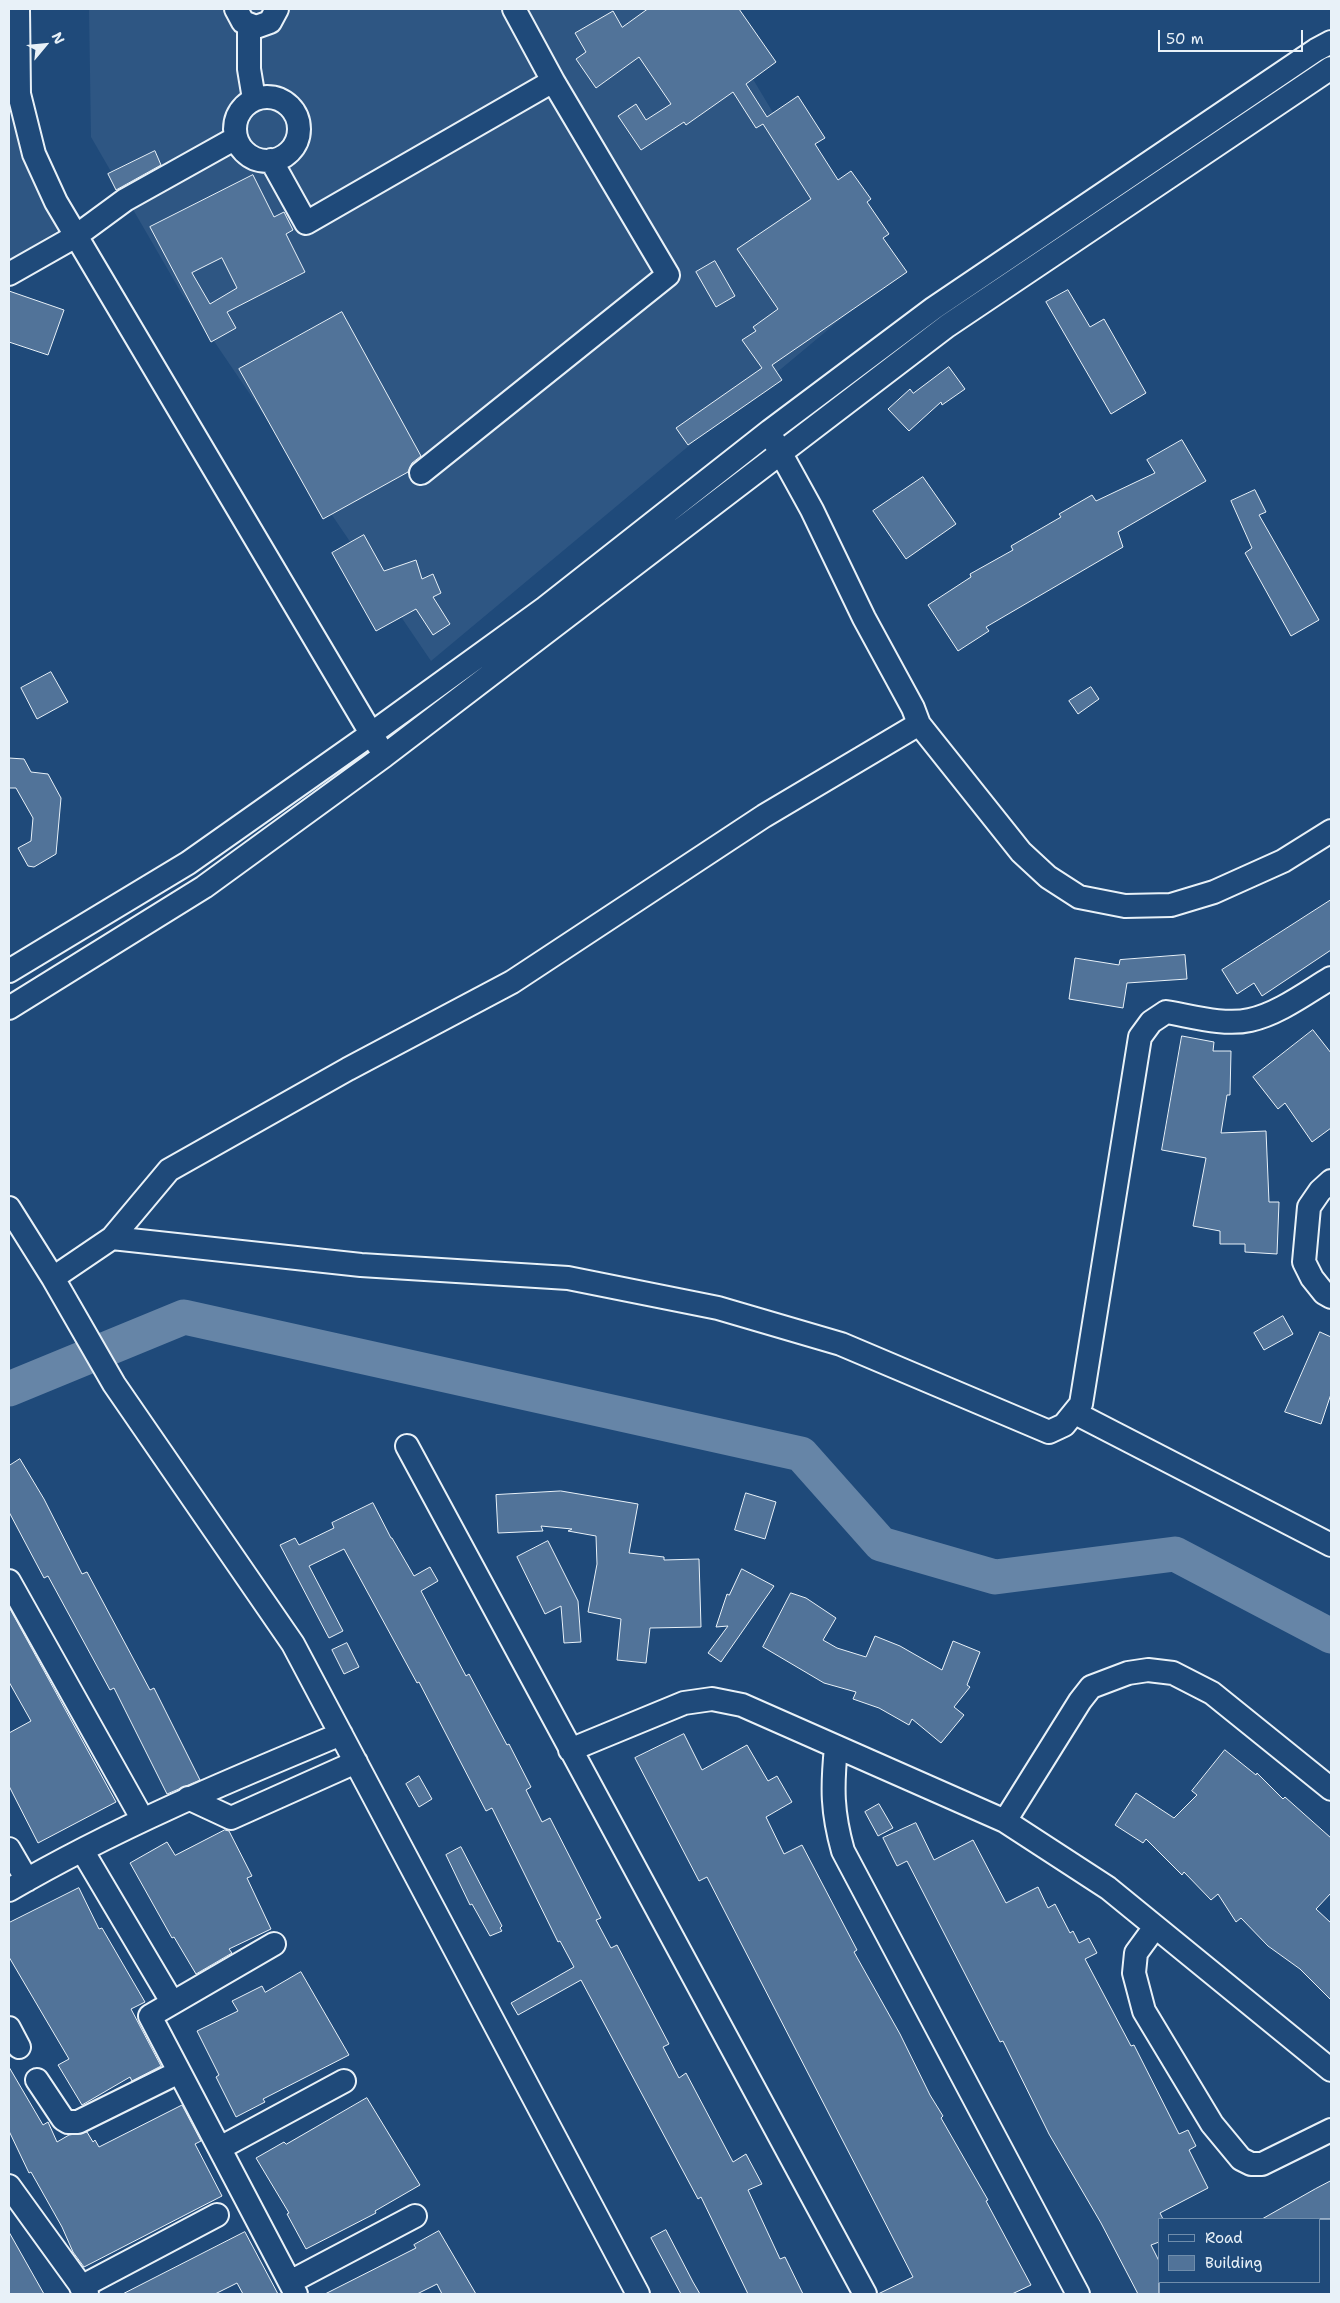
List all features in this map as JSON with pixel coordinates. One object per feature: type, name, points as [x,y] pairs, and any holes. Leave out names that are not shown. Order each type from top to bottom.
[{"type":"street","points":[[18,9],[19,94],[34,154],[56,202],[384,756]]},
{"type":"street","points":[[243,17],[256,27],[270,22],[277,9]]},
{"type":"street","points":[[421,473],[668,275],[553,81],[514,9]]},
{"type":"street","points":[[243,17],[254,99]]},
{"type":"street","points":[[9,971],[188,863],[545,608],[770,431],[934,308],[1316,50],[1331,42]]},
{"type":"street","points":[[9,1008],[204,887],[384,756],[557,622],[781,455],[947,326],[1331,68]]},
{"type":"street","points":[[271,160],[306,223],[553,81]]},
{"type":"street","points":[[264,97],[282,101],[296,116],[298,125],[294,144],[288,152],[271,160],[254,158],[240,146],[236,138],[236,120],[240,111],[254,99],[264,97]]},
{"type":"street","points":[[9,274],[76,236],[125,200],[236,138]]},
{"type":"street","points":[[770,431],[781,455],[812,510],[864,618],[913,708],[919,724],[1021,852],[1048,877],[1079,897],[1126,906],[1171,906],[1214,892],[1284,861],[1331,831]]},
{"type":"street","points":[[53,1278],[112,1238],[169,1170],[348,1069],[512,982],[764,816],[919,724]]},
{"type":"street","points":[[112,1238],[361,1265],[568,1278],[718,1308],[841,1344],[1050,1432],[1064,1425],[1081,1404],[1140,1037],[1151,1022],[1166,1012],[1227,1021],[1248,1021],[1269,1014],[1331,978]]},
{"type":"street","points":[[1331,1181],[1320,1191],[1309,1207],[1304,1262],[1312,1278],[1324,1293],[1331,1297]]},
{"type":"street","points":[[9,1208],[53,1278],[103,1364],[293,1644],[638,2294]]},
{"type":"street","points":[[1075,1413],[1331,1545]]},
{"type":"street","points":[[408,1446],[570,1750],[865,2294]]},
{"type":"street","points":[[9,1581],[143,1820]]},
{"type":"street","points":[[1005,1821],[1080,1700],[1092,1687],[1128,1673],[1148,1670],[1173,1673],[1212,1693],[1331,1789]]},
{"type":"street","points":[[570,1750],[684,1703],[712,1699],[742,1705],[1005,1821],[1108,1888],[1331,2070]]},
{"type":"street","points":[[9,1849],[14,1886],[188,1798],[341,1734]]},
{"type":"street","points":[[836,1747],[832,1786],[834,1818],[842,1851],[1078,2294]]},
{"type":"street","points":[[188,1798],[231,1818],[356,1762]]},
{"type":"street","points":[[82,1850],[172,2002]]},
{"type":"street","points":[[1155,1927],[1136,1953],[1134,1967],[1144,2011],[1212,2124],[1241,2159],[1251,2164],[1262,2164],[1331,2130]]},
{"type":"street","points":[[274,1944],[150,2016],[179,2072],[293,2288],[415,2216]]},
{"type":"street","points":[[37,2080],[63,2119],[68,2122],[78,2122],[179,2072]]},
{"type":"street","points":[[220,2148],[344,2081]]},
{"type":"street","points":[[9,2186],[84,2290],[217,2215]]},
{"type":"shaded area","points":[[89,9],[711,9],[878,288],[431,661],[182,294],[91,137]]},
{"type":"shaded area","points":[[9,54],[69,224],[9,260]]},
{"type":"building","points":[[648,9],[739,9],[776,62],[746,84],[767,117],[798,96],[825,138],[815,144],[838,180],[851,171],[871,199],[867,202],[889,234],[883,238],[907,272],[772,365],[782,380],[688,445],[676,428],[762,368],[742,340],[756,331],[753,327],[778,309],[737,249],[811,199],[763,124],[756,128],[733,92],[686,125],[684,122],[641,150],[618,116],[636,104],[646,120],[671,104],[639,57],[596,88],[576,59],[586,52],[575,33],[613,11],[622,27]]},
{"type":"building","points":[[155,151],[161,165],[116,190],[108,174]]},
{"type":"building","points":[[253,175],[274,217],[284,212],[293,230],[286,234],[305,272],[227,312],[236,328],[211,342],[150,227]],"holes":[[[222,258],[237,288],[210,304],[192,273]]]},
{"type":"building","points":[[715,261],[735,296],[716,307],[696,272]]},
{"type":"building","points":[[1068,290],[1090,327],[1104,319],[1146,393],[1111,414],[1046,302]]},
{"type":"building","points":[[9,291],[64,310],[48,355],[9,342]]},
{"type":"building","points":[[342,312],[421,456],[412,463],[408,472],[323,519],[239,369]]},
{"type":"building","points":[[949,367],[965,389],[942,405],[941,402],[909,431],[888,409],[910,389],[913,393]]},
{"type":"building","points":[[1182,440],[1206,481],[1118,532],[1123,547],[986,627],[989,631],[958,651],[928,605],[971,577],[970,574],[1013,550],[1011,546],[1061,517],[1059,514],[1092,495],[1096,501],[1155,473],[1147,460]]},
{"type":"building","points":[[923,477],[956,524],[906,559],[873,511]]},
{"type":"building","points":[[1255,490],[1266,512],[1259,515],[1319,620],[1291,636],[1245,553],[1252,548],[1231,501]]},
{"type":"building","points":[[364,535],[384,571],[416,560],[422,579],[433,574],[441,593],[433,597],[450,624],[433,635],[416,609],[376,631],[332,553]]},
{"type":"building","points":[[51,672],[68,702],[37,719],[21,688]]},
{"type":"building","points":[[1091,687],[1099,699],[1078,714],[1069,701]]},
{"type":"building","points":[[9,758],[24,759],[31,772],[48,774],[61,798],[56,854],[34,867],[28,866],[18,848],[31,841],[33,818],[16,788],[9,788]]},
{"type":"building","points":[[1331,900],[1331,950],[1262,996],[1254,983],[1237,994],[1222,970]]},
{"type":"building","points":[[1185,955],[1187,979],[1127,983],[1123,1008],[1069,999],[1075,958],[1119,965],[1120,960]]},
{"type":"building","points":[[1313,1030],[1331,1053],[1331,1128],[1312,1142],[1285,1103],[1278,1109],[1253,1077]]},
{"type":"building","points":[[1182,1036],[1214,1042],[1213,1051],[1231,1051],[1230,1095],[1227,1095],[1221,1133],[1266,1131],[1269,1202],[1279,1202],[1277,1254],[1245,1252],[1245,1244],[1220,1244],[1220,1231],[1193,1226],[1206,1158],[1162,1150]]},
{"type":"building","points":[[1283,1316],[1293,1334],[1264,1350],[1254,1333]]},
{"type":"building","points":[[1320,1332],[1331,1337],[1331,1394],[1321,1424],[1285,1412]]},
{"type":"building","points":[[20,1459],[44,1499],[82,1574],[87,1572],[150,1690],[154,1688],[200,1780],[167,1794],[114,1688],[110,1690],[48,1576],[44,1578],[9,1512],[9,1466]]},
{"type":"building","points":[[561,1491],[638,1504],[629,1553],[664,1557],[664,1560],[699,1559],[701,1627],[650,1628],[646,1663],[617,1660],[621,1619],[588,1612],[597,1564],[596,1536],[568,1531],[572,1529],[541,1526],[543,1531],[498,1533],[496,1495]]},
{"type":"building","points":[[746,1493],[776,1502],[765,1539],[735,1530]]},
{"type":"building","points":[[373,1503],[414,1576],[430,1567],[438,1581],[421,1591],[466,1676],[469,1674],[507,1745],[509,1744],[531,1787],[526,1790],[542,1822],[550,1818],[601,1918],[596,1920],[611,1948],[617,1945],[669,2044],[663,2047],[679,2078],[686,2073],[733,2162],[746,2154],[762,2184],[748,2190],[780,2259],[785,2257],[803,2294],[748,2294],[701,2197],[698,2199],[581,1980],[518,2015],[511,2003],[574,1967],[560,1941],[558,1942],[492,1808],[486,1811],[419,1682],[417,1683],[344,1549],[309,1566],[343,1631],[329,1638],[280,1545],[295,1538],[299,1545],[334,1528],[332,1523]]},
{"type":"building","points":[[548,1541],[578,1601],[581,1642],[564,1643],[561,1606],[545,1614],[517,1557]]},
{"type":"building","points":[[742,1569],[774,1586],[721,1662],[708,1653],[728,1626],[716,1627],[727,1594],[729,1595]]},
{"type":"building","points":[[791,1593],[806,1598],[836,1618],[823,1640],[837,1648],[866,1657],[875,1636],[900,1646],[942,1670],[953,1641],[980,1652],[967,1685],[970,1687],[954,1707],[964,1715],[941,1743],[912,1719],[909,1725],[879,1708],[853,1699],[856,1692],[824,1683],[763,1647]]},
{"type":"building","points":[[9,1607],[116,1802],[38,1843],[9,1786],[9,1733],[31,1721],[9,1682]]},
{"type":"building","points":[[347,1643],[359,1667],[344,1674],[332,1650]]},
{"type":"building","points":[[684,1734],[702,1770],[747,1745],[768,1781],[777,1776],[792,1802],[766,1817],[784,1854],[802,1845],[857,1950],[854,1952],[900,2034],[930,2095],[943,2116],[941,2118],[988,2200],[986,2201],[1031,2285],[1012,2294],[878,2294],[913,2277],[707,1877],[699,1881],[635,1758]]},
{"type":"building","points":[[1225,1750],[1256,1775],[1257,1773],[1283,1799],[1285,1797],[1331,1838],[1331,1893],[1316,1909],[1331,1923],[1331,2000],[1300,1969],[1268,1946],[1241,1918],[1236,1922],[1218,1894],[1211,1900],[1184,1872],[1182,1875],[1146,1839],[1143,1843],[1115,1825],[1136,1793],[1174,1818],[1197,1795],[1192,1791]]},
{"type":"building","points":[[419,1776],[432,1799],[419,1807],[406,1784]]},
{"type":"building","points":[[879,1804],[893,1828],[878,1836],[865,1812]]},
{"type":"building","points":[[916,1823],[934,1860],[973,1840],[1006,1903],[1038,1887],[1048,1908],[1055,1904],[1070,1933],[1073,1931],[1079,1943],[1089,1938],[1097,1953],[1085,1959],[1131,2046],[1134,2045],[1179,2134],[1188,2130],[1196,2146],[1189,2150],[1208,2188],[1160,2213],[1162,2218],[1158,2218],[1158,2242],[1151,2245],[1158,2259],[1159,2294],[1138,2294],[1101,2223],[1049,2134],[1003,2041],[1000,2042],[907,1861],[897,1866],[883,1838]]},
{"type":"building","points":[[225,1830],[229,1831],[252,1876],[247,1878],[271,1929],[229,1949],[232,1953],[196,1974],[174,1937],[172,1938],[130,1863],[167,1842],[175,1855]]},
{"type":"building","points":[[461,1847],[502,1926],[500,1928],[502,1931],[490,1936],[472,1904],[470,1905],[446,1855]]},
{"type":"building","points":[[79,1888],[99,1929],[102,1928],[145,2002],[131,2009],[161,2066],[132,2081],[130,2077],[82,2105],[58,2065],[69,2059],[9,1957],[9,1923]]},
{"type":"building","points":[[301,1972],[349,2055],[263,2099],[265,2102],[236,2117],[216,2077],[219,2075],[197,2031],[238,2011],[232,2001],[262,1986],[265,1992]]},
{"type":"building","points":[[9,2067],[43,2125],[48,2122],[57,2142],[69,2135],[87,2132],[93,2142],[95,2140],[99,2147],[182,2105],[201,2141],[195,2144],[222,2196],[84,2267],[73,2252],[62,2227],[31,2172],[29,2173],[9,2131]]},
{"type":"building","points":[[367,2098],[420,2185],[375,2211],[376,2213],[306,2249],[287,2214],[289,2213],[256,2158],[284,2142],[286,2144]]},
{"type":"building","points":[[1331,2181],[1331,2219],[1264,2218]]},
{"type":"building","points":[[666,2230],[700,2294],[681,2294],[651,2238]]},
{"type":"building","points":[[439,2231],[476,2294],[442,2294],[437,2284],[417,2294],[325,2294],[416,2248],[414,2245]]},
{"type":"building","points":[[9,2232],[44,2294],[9,2294]]},
{"type":"building","points":[[245,2232],[278,2294],[243,2294],[237,2283],[215,2294],[123,2294]]},
{"type":"waterway","points":[[9,1389],[184,1317],[801,1454],[881,1544],[995,1577],[1175,1554],[1331,1636]]}]
